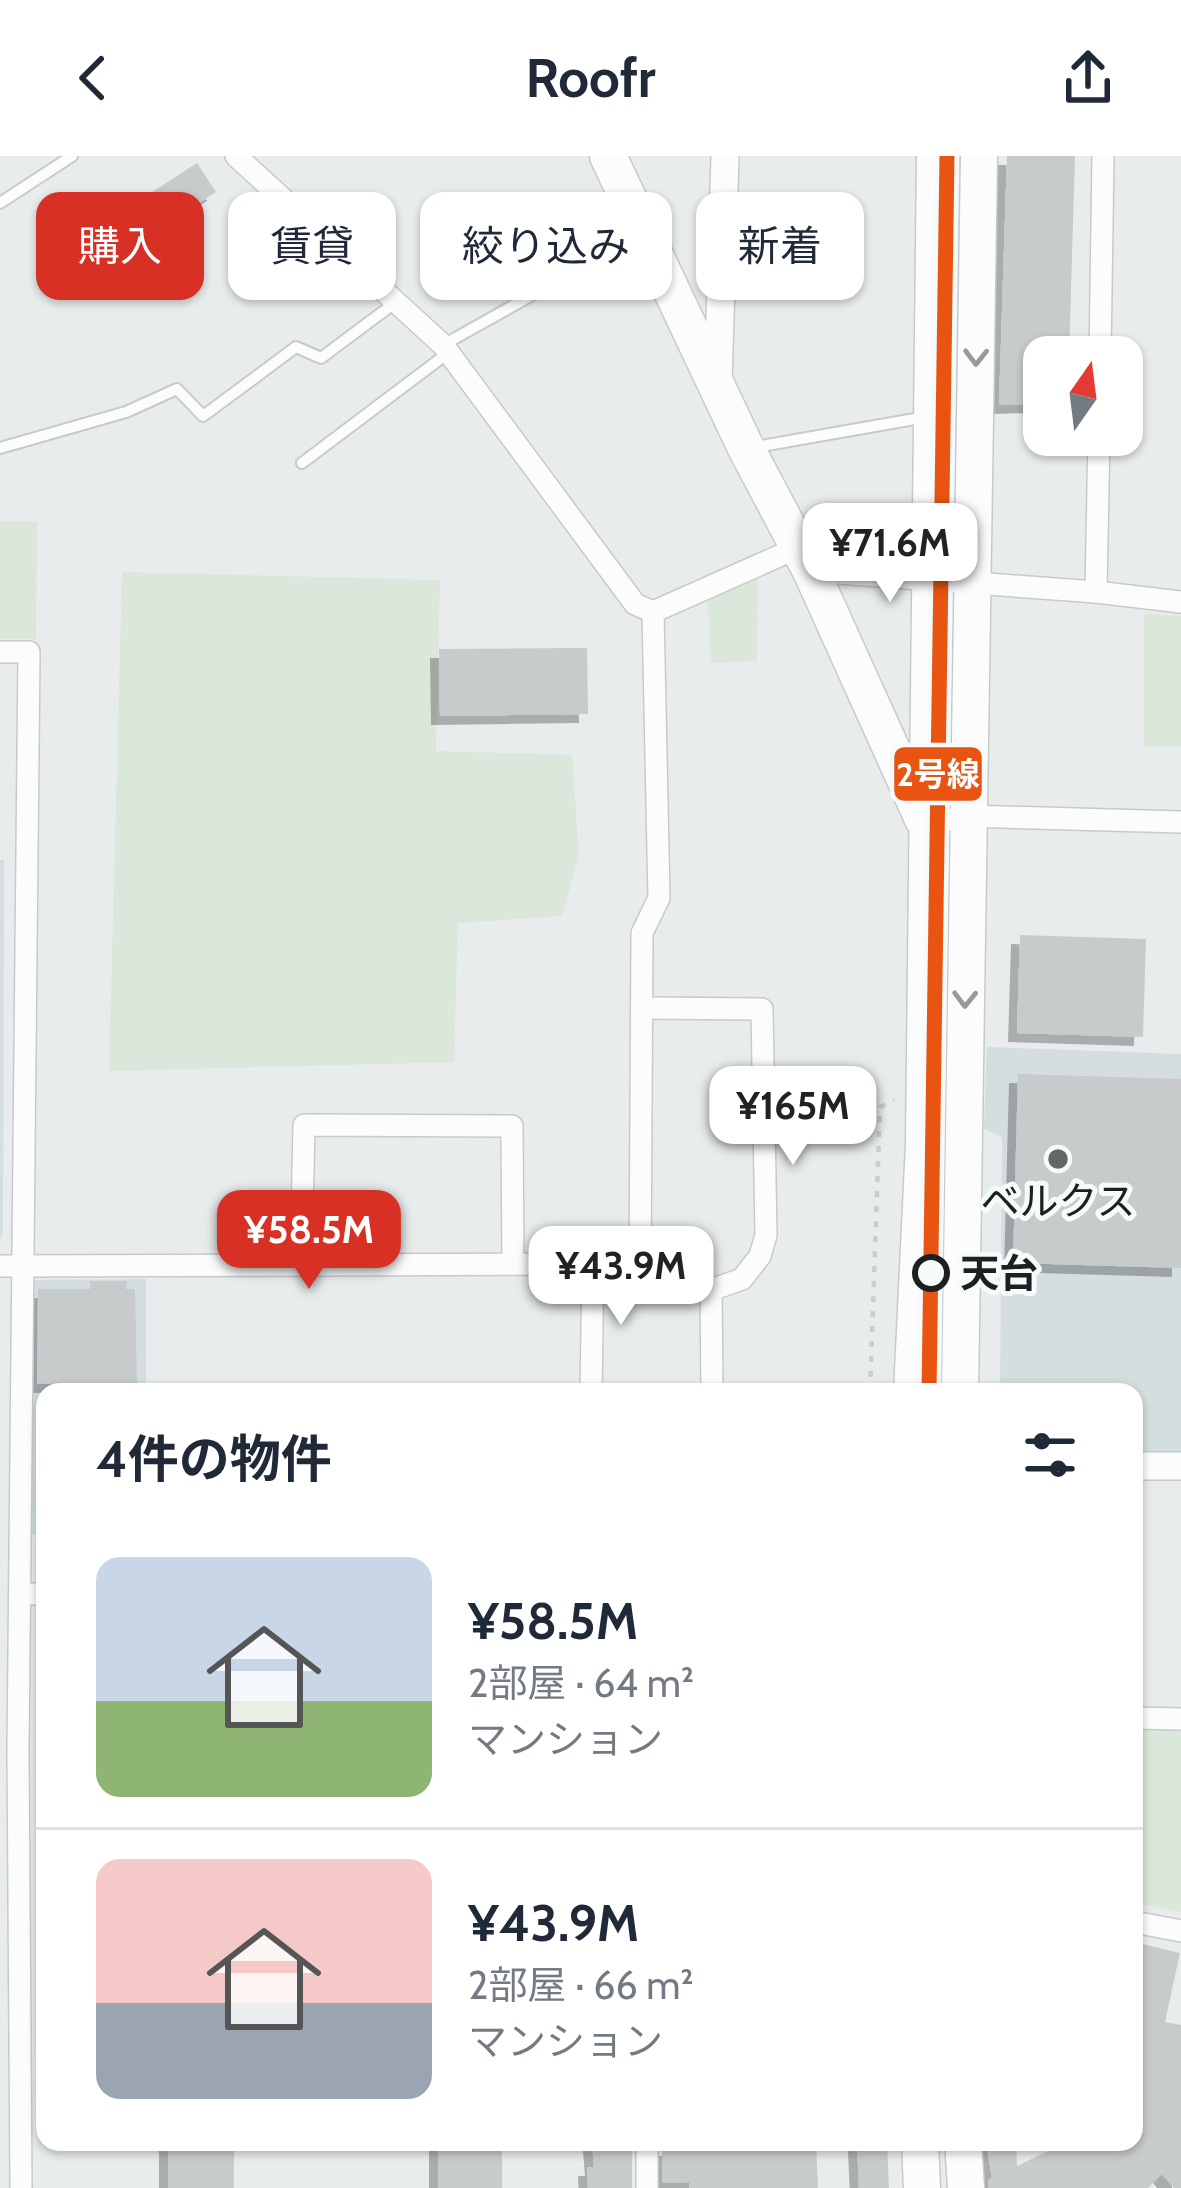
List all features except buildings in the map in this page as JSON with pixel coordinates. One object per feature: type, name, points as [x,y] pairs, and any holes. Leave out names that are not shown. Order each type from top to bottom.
[{"type":"highway","points":[[608,156],[625,192]]},
{"type":"highway","points":[[912,1383],[924,1144],[935,156]]},
{"type":"highway","points":[[959,1383],[979,156]]},
{"type":"highway","points":[[672,291],[804,559],[967,916]]},
{"type":"highway","points":[[920,2151],[922,2188]]},
{"type":"highway","points":[[964,2151],[966,2188]]},
{"type":"street","points":[[236,156],[446,349],[634,604],[652,612],[804,559],[931,580],[1181,602]]},
{"type":"street","points":[[718,388],[725,156]]},
{"type":"street","points":[[1100,336],[1103,156]]},
{"type":"street","points":[[1096,592],[1099,456]]},
{"type":"street","points":[[640,1276],[642,933],[659,898],[652,612]]},
{"type":"street","points":[[0,652],[29,652],[21,1544],[9,1750],[21,2188]]},
{"type":"street","points":[[926,825],[968,816],[1181,822]]},
{"type":"street","points":[[0,1266],[593,1264],[711,1290],[742,1279],[760,1256],[766,1235],[762,1009],[642,1008]]},
{"type":"street","points":[[301,1264],[304,1125],[512,1126],[513,1264]]},
{"type":"street","points":[[591,1383],[593,1264]]},
{"type":"street","points":[[711,1290],[712,1383]]},
{"type":"street","points":[[1143,1466],[1181,1466]]},
{"type":"street","points":[[21,1544],[36,1544]]},
{"type":"street","points":[[20,1594],[36,1594]]},
{"type":"street","points":[[1143,1718],[1181,1719]]},
{"type":"street","points":[[1143,1924],[1181,1931]]},
{"type":"street","points":[[647,2151],[647,2188]]},
{"type":"lane","points":[[0,203],[53,161],[72,156]]},
{"type":"lane","points":[[302,463],[446,349],[529,300]]},
{"type":"lane","points":[[0,448],[126,412],[177,389],[203,416],[296,347],[321,358],[396,302]]},
{"type":"lane","points":[[746,448],[930,416]]},
{"type":"path","points":[[875,1252],[889,1252]]},
{"type":"shaded area","points":[[0,521],[37,522],[36,639],[0,639]]},
{"type":"shaded area","points":[[758,567],[757,661],[711,663],[707,584]]},
{"type":"shaded area","points":[[122,572],[440,580],[436,751],[572,755],[579,855],[562,916],[458,923],[454,1062],[109,1071]]},
{"type":"shaded area","points":[[1144,614],[1181,616],[1181,746],[1144,746]]},
{"type":"shaded area","points":[[0,860],[4,860],[0,1239]]},
{"type":"shaded area","points":[[987,1047],[1181,1054],[1181,1458],[1143,1456],[1143,1383],[1000,1383],[1002,1137],[984,1129]]},
{"type":"shaded area","points":[[146,1279],[146,1383],[36,1383],[36,1535],[23,1535],[28,1280]]},
{"type":"shaded area","points":[[1143,1728],[1181,1728],[1181,1912],[1143,1905]]},
{"type":"transit line","name":"2号線","points":[[929,1383],[947,156]]},
{"type":"place","name":"ベルクス","points":[[1058,1159]]},
{"type":"place","name":"天台","points":[[931,1273]]}]
